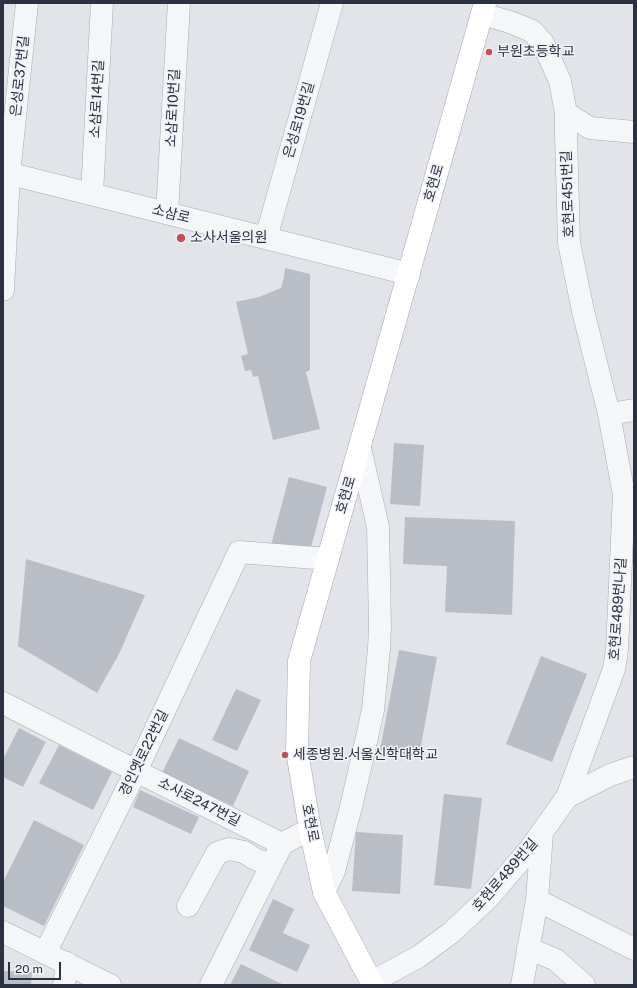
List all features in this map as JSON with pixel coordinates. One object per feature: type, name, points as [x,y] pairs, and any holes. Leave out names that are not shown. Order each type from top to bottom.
[{"type":"main road","name":"호현로","points":[[372,984],[324,892],[310,829],[297,752],[299,662],[484,8]]},
{"type":"street","name":"은성로37번길","points":[[3,290],[10,90],[27,3]]},
{"type":"street","name":"소삼로14번길","points":[[92,194],[102,3]]},
{"type":"street","name":"소삼로10번길","points":[[167,213],[179,3]]},
{"type":"street","name":"은성로19번길","points":[[266,238],[332,3]]},
{"type":"street","name":"호현로451번길","points":[[484,8],[510,22],[532,31],[543,43],[560,81],[566,113],[569,243],[583,311],[609,414]]},
{"type":"street","points":[[566,113],[590,128],[634,132]]},
{"type":"street","name":"소삼로","points":[[6,173],[409,274]]},
{"type":"street","points":[[609,414],[634,410]]},
{"type":"street","name":"호현로489번나길","points":[[567,797],[614,669],[617,650],[624,495],[609,414]]},
{"type":"street","points":[[324,892],[334,871],[363,755],[372,710],[379,649],[378,526],[360,448]]},
{"type":"street","name":"경인옛로22번길","points":[[45,953],[136,771],[239,552],[328,559]]},
{"type":"street","name":"소사로247번길","points":[[3,702],[282,844]]},
{"type":"street","name":"호현로489번길","points":[[372,984],[418,957],[452,932],[488,898],[542,833],[567,797],[610,775],[634,767]]},
{"type":"street","points":[[211,985],[282,844],[310,829]]},
{"type":"street","points":[[522,985],[537,900],[542,833]]},
{"type":"street","points":[[188,906],[217,853],[229,849],[244,852],[255,859],[271,865]]},
{"type":"street","points":[[537,900],[634,949]]},
{"type":"street","points":[[3,932],[110,985]]},
{"type":"street","points":[[528,948],[556,960],[584,985]]},
{"type":"street","points":[[64,985],[67,963]]},
{"type":"building","points":[[285,268],[310,274],[310,370],[306,372],[320,429],[273,440],[258,376],[253,377],[251,370],[245,371],[241,356],[248,354],[236,302],[259,297],[281,288]]},
{"type":"building","points":[[394,443],[424,445],[420,506],[390,504]]},
{"type":"building","points":[[289,477],[327,487],[309,555],[271,545]]},
{"type":"building","points":[[405,517],[515,521],[512,615],[445,612],[447,566],[403,564]]},
{"type":"building","points":[[26,559],[145,595],[119,654],[97,693],[18,646]]},
{"type":"building","points":[[399,650],[437,657],[419,757],[380,750]]},
{"type":"building","points":[[541,656],[587,674],[552,762],[506,744]]},
{"type":"building","points":[[236,689],[261,700],[237,751],[212,740]]},
{"type":"building","points":[[19,728],[46,742],[23,787],[3,777],[3,759]]},
{"type":"building","points":[[179,738],[249,771],[233,806],[162,773]]},
{"type":"building","points":[[59,745],[112,772],[93,810],[39,783]]},
{"type":"building","points":[[140,790],[199,817],[191,834],[133,807]]},
{"type":"building","points":[[444,794],[482,798],[471,889],[434,885]]},
{"type":"building","points":[[34,820],[84,845],[44,926],[3,906],[3,882]]},
{"type":"building","points":[[356,832],[403,835],[400,894],[352,891]]},
{"type":"building","points":[[273,899],[294,909],[283,933],[310,945],[297,972],[249,950]]},
{"type":"building","points":[[241,964],[284,985],[230,985]]},
{"type":"building","points":[[3,971],[32,972],[31,985],[3,985]]},
{"type":"place","name":"부원초등학교","points":[[489,52]]},
{"type":"place","name":"소사서울의원","points":[[181,238]]},
{"type":"place","name":"세종병원.서울신학대학교","points":[[285,755]]}]
